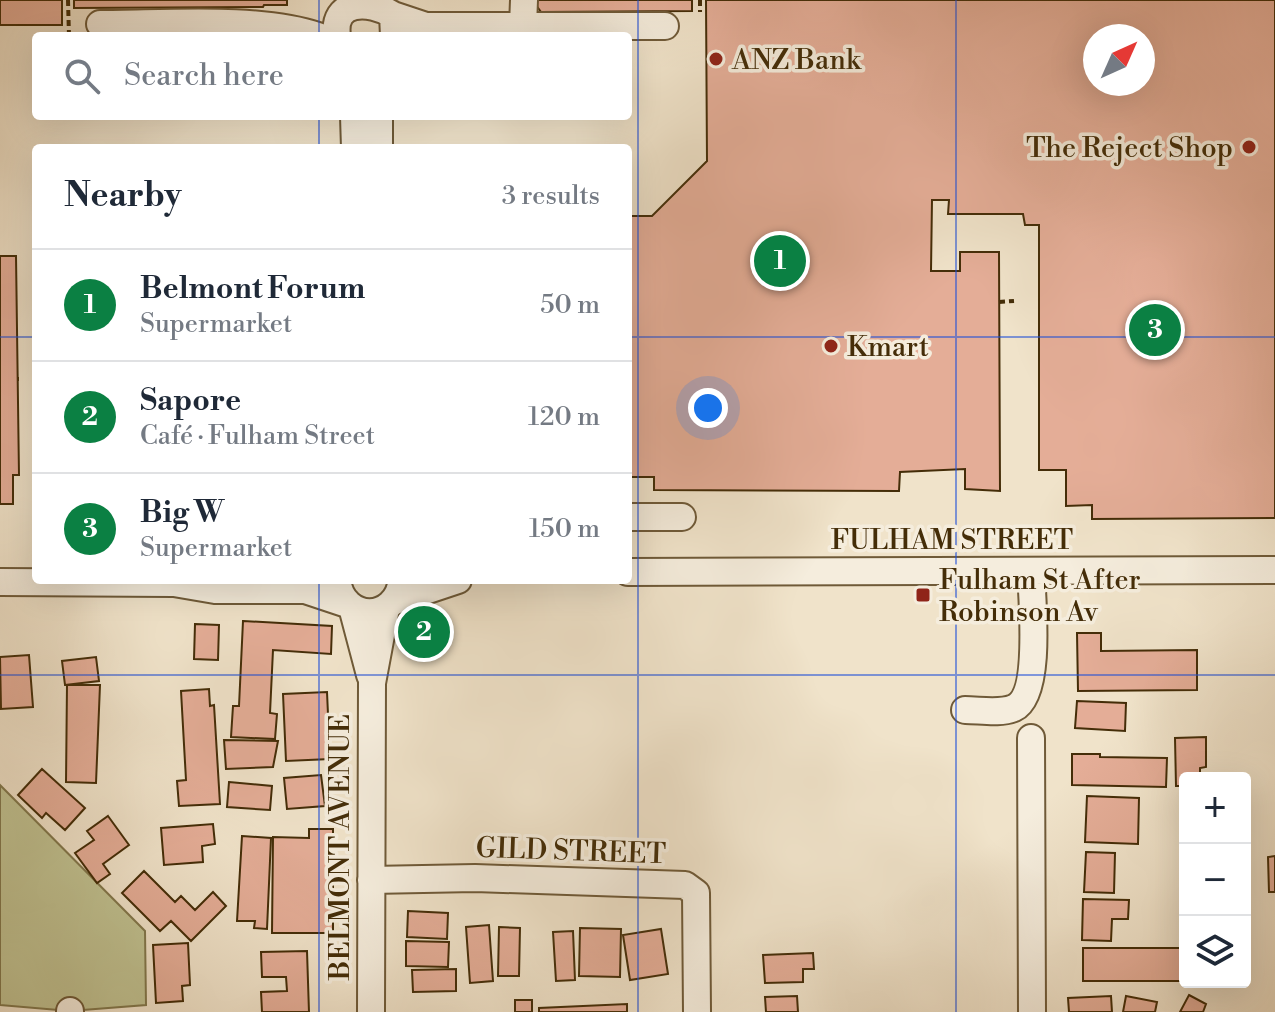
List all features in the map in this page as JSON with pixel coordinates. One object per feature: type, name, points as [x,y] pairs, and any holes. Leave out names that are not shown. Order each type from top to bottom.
[{"type":"street","points":[[100,24],[203,24],[306,32],[364,0],[375,2],[398,20],[524,13],[665,26]]},
{"type":"street","points":[[354,120],[355,144]]},
{"type":"street","points":[[379,120],[379,144]]},
{"type":"street","points":[[632,517],[682,517]]},
{"type":"street","name":"FULHAM STREET","points":[[632,572],[1275,570]]},
{"type":"street","points":[[965,710],[1001,711],[1017,707],[1024,700],[1032,679],[1031,571]]},
{"type":"street","points":[[0,582],[32,582]]},
{"type":"street","points":[[191,584],[215,590],[305,590],[345,597],[369,613],[394,596],[442,584]]},
{"type":"street","name":"BELMONT AVENUE","points":[[371,1012],[372,683],[394,596]]},
{"type":"street","name":"BELMONT AVENUE","points":[[345,597],[372,683]]},
{"type":"street","points":[[1031,738],[1032,1012]]},
{"type":"street","name":"GILD STREET","points":[[371,880],[475,878],[685,885],[696,893],[697,1012]]},
{"type":"path","points":[[68,0],[69,32]]},
{"type":"path","points":[[700,0],[700,12]]},
{"type":"path","points":[[999,302],[1014,301]]},
{"type":"green space","points":[[0,785],[145,931],[146,1005],[70,1011],[0,1005]]},
{"type":"building","points":[[0,0],[62,0],[62,25],[0,25]]},
{"type":"building","points":[[74,0],[287,0],[287,5],[74,8]]},
{"type":"building","points":[[536,0],[692,0],[692,11],[541,12]]},
{"type":"building","points":[[706,0],[1275,0],[1275,518],[1092,519],[1092,505],[1066,506],[1066,470],[1039,470],[1039,225],[1025,225],[1023,214],[948,214],[949,200],[932,200],[931,271],[960,271],[960,252],[999,252],[1000,491],[965,489],[965,469],[900,472],[899,491],[654,490],[654,477],[632,477],[632,216],[652,216],[707,161]]},
{"type":"building","points":[[0,256],[16,256],[19,475],[13,475],[13,504],[0,504]]},
{"type":"building","points":[[243,621],[332,626],[331,654],[273,650],[270,713],[277,714],[275,739],[231,737],[233,706],[239,706]]},
{"type":"building","points":[[195,624],[219,625],[218,660],[194,659]]},
{"type":"building","points":[[1077,633],[1101,633],[1101,651],[1197,650],[1197,690],[1078,691]]},
{"type":"building","points":[[29,655],[33,707],[1,709],[0,657]]},
{"type":"building","points":[[96,657],[99,681],[65,685],[62,661]]},
{"type":"building","points":[[67,685],[100,685],[96,783],[66,782]]},
{"type":"building","points":[[209,689],[210,706],[214,705],[220,804],[179,806],[177,781],[186,780],[181,691]]},
{"type":"building","points":[[327,692],[330,759],[286,761],[283,694]]},
{"type":"building","points":[[1077,701],[1126,703],[1125,731],[1075,728]]},
{"type":"building","points":[[1206,737],[1206,767],[1200,768],[1200,772],[1179,772],[1179,786],[1176,786],[1175,738]]},
{"type":"building","points":[[224,740],[278,741],[273,767],[226,769]]},
{"type":"building","points":[[1072,754],[1167,758],[1166,787],[1072,785]]},
{"type":"building","points":[[42,769],[85,808],[65,830],[46,813],[42,818],[18,795]]},
{"type":"building","points":[[321,775],[325,806],[287,809],[284,778]]},
{"type":"building","points":[[229,782],[272,786],[270,810],[227,807]]},
{"type":"building","points":[[1087,796],[1139,798],[1138,844],[1085,842]]},
{"type":"building","points":[[108,816],[129,845],[103,864],[110,874],[97,883],[75,853],[94,840],[87,831]]},
{"type":"building","points":[[213,824],[215,844],[202,846],[203,862],[164,865],[161,828]]},
{"type":"building","points":[[309,829],[333,829],[333,933],[272,933],[273,837],[309,838]]},
{"type":"building","points":[[242,836],[271,838],[267,929],[254,928],[255,921],[237,921]]},
{"type":"building","points":[[1086,852],[1115,853],[1114,893],[1084,892]]},
{"type":"building","points":[[1275,856],[1275,892],[1269,892],[1268,857]]},
{"type":"building","points":[[144,871],[175,902],[181,896],[195,910],[213,892],[226,906],[191,941],[171,921],[160,931],[122,893]]},
{"type":"building","points":[[1083,899],[1129,900],[1128,919],[1112,919],[1111,941],[1082,940]]},
{"type":"building","points":[[408,911],[448,913],[447,939],[407,937]]},
{"type":"building","points":[[489,925],[493,981],[470,983],[466,927]]},
{"type":"building","points":[[499,927],[520,928],[519,976],[498,976]]},
{"type":"building","points":[[580,928],[621,929],[620,977],[579,976]]},
{"type":"building","points":[[661,929],[668,974],[630,980],[623,935]]},
{"type":"building","points":[[573,931],[575,980],[556,981],[553,932]]},
{"type":"building","points":[[406,941],[449,942],[448,967],[406,966]]},
{"type":"building","points":[[188,943],[190,985],[182,986],[183,1001],[156,1003],[153,945]]},
{"type":"building","points":[[1083,948],[1179,948],[1179,981],[1083,981]]},
{"type":"building","points":[[307,951],[309,1012],[262,1012],[261,992],[287,991],[286,977],[262,977],[261,952]]},
{"type":"building","points":[[813,953],[814,969],[803,969],[803,982],[765,983],[763,955]]},
{"type":"building","points":[[456,969],[456,991],[413,992],[412,970]]},
{"type":"building","points":[[1189,995],[1206,1004],[1203,1012],[1180,1012]]},
{"type":"building","points":[[797,996],[798,1012],[766,1012],[765,997]]},
{"type":"building","points":[[1111,996],[1112,1012],[1069,1012],[1068,998]]},
{"type":"building","points":[[1126,996],[1157,1002],[1155,1012],[1123,1012]]},
{"type":"building","points":[[515,1000],[532,1000],[532,1012],[515,1012]]},
{"type":"building","points":[[627,1004],[627,1012],[539,1012],[539,1008]]},
{"type":"place","name":"ANZ Bank","points":[[716,59]]},
{"type":"place","name":"The Reject Shop","points":[[1249,147]]},
{"type":"place","name":"Belmont Forum","points":[[780,261]]},
{"type":"place","name":"Big W","points":[[1155,330]]},
{"type":"place","name":"Kmart","points":[[831,346]]},
{"type":"place","name":"Fulham St After Robinson Av","points":[[923,595]]},
{"type":"place","name":"Sapore","points":[[424,632]]}]
